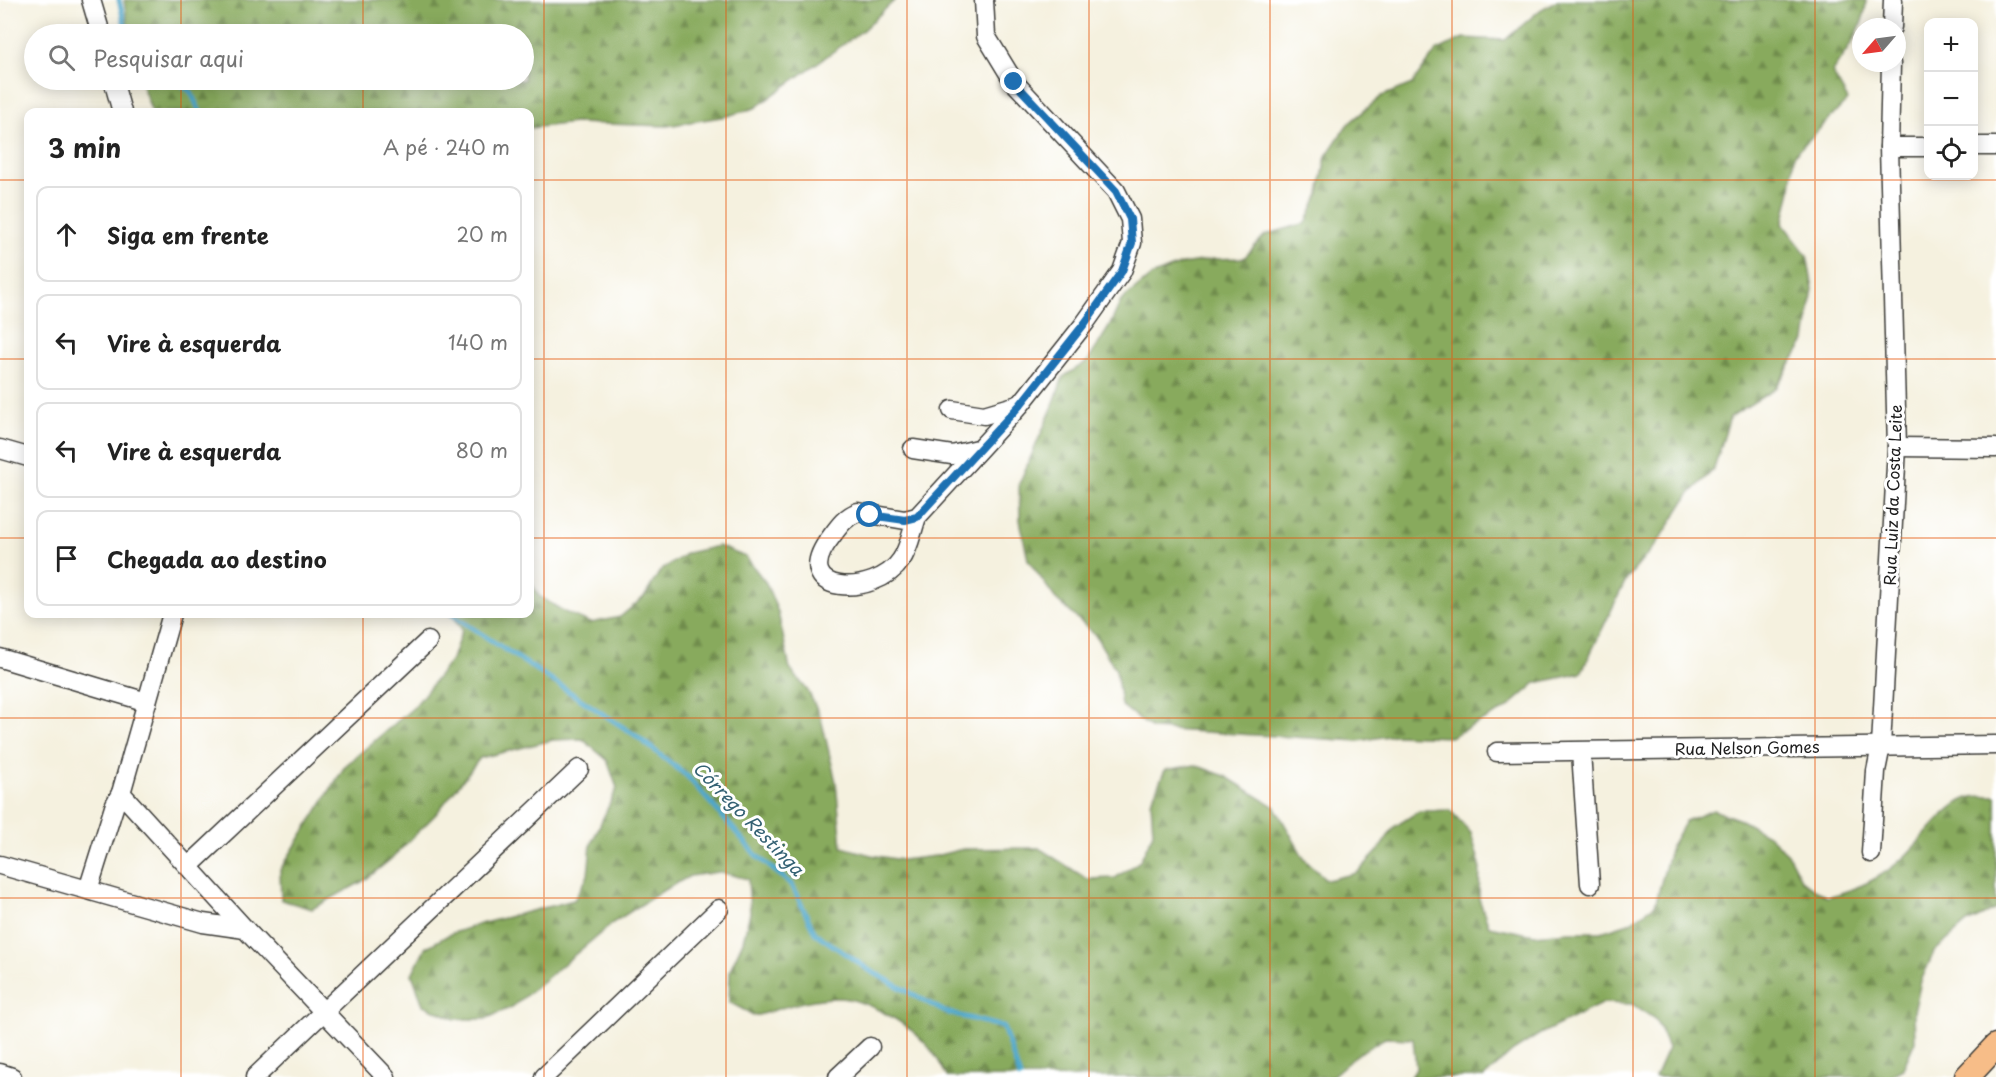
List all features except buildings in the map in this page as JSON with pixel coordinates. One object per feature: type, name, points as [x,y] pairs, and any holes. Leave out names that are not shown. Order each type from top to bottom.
[{"type":"main road","points":[[1967,1077],[1996,1046]]},
{"type":"street","points":[[92,0],[98,24]]},
{"type":"street","points":[[917,517],[905,520],[858,512],[850,515],[843,520],[823,547],[818,567],[823,579],[835,585],[865,584],[890,574],[902,559],[917,517],[1020,405],[1085,323],[1122,271],[1132,243],[1130,219],[1116,191],[1014,82],[986,36],[984,0]]},
{"type":"street","points":[[1892,18],[1893,0]]},
{"type":"street","name":"Rua Luiz da Costa Leite","points":[[1871,853],[1876,771],[1881,746],[1897,447],[1889,147],[1891,72]]},
{"type":"street","points":[[116,90],[121,108]]},
{"type":"street","points":[[1978,146],[1996,146]]},
{"type":"street","points":[[1889,147],[1924,147]]},
{"type":"street","points":[[952,410],[984,415],[1020,405]]},
{"type":"street","points":[[976,413],[984,429],[983,445]]},
{"type":"street","points":[[913,449],[952,455],[983,445]]},
{"type":"street","points":[[1897,447],[1996,448]]},
{"type":"street","points":[[0,449],[24,456]]},
{"type":"street","points":[[88,890],[114,804],[121,793],[171,618]]},
{"type":"street","points":[[189,866],[428,640]]},
{"type":"street","points":[[0,658],[147,702]]},
{"type":"street","name":"Rua Nelson Gomes","points":[[1497,752],[1996,745]]},
{"type":"street","points":[[1581,752],[1590,884]]},
{"type":"street","points":[[255,1077],[579,769]]},
{"type":"street","points":[[121,793],[245,929],[386,1077]]},
{"type":"street","points":[[0,865],[203,923],[245,929]]},
{"type":"street","points":[[544,1077],[719,909]]},
{"type":"street","points":[[838,1077],[870,1047]]},
{"type":"street","points":[[0,1073],[12,1077]]},
{"type":"green space","points":[[124,0],[895,0],[863,30],[755,108],[727,116],[667,126],[575,123],[534,128],[534,108],[150,108],[144,90],[534,90],[534,24],[128,24]]},
{"type":"green space","points":[[1557,0],[1866,0],[1863,18],[1852,18],[1852,42],[1832,72],[1848,100],[1794,155],[1791,190],[1783,224],[1807,255],[1813,289],[1805,341],[1775,389],[1730,417],[1714,469],[1688,496],[1661,538],[1626,580],[1581,673],[1536,683],[1506,709],[1450,737],[1394,735],[1359,741],[1152,729],[1121,705],[1116,670],[1095,635],[1055,598],[1028,560],[1020,520],[1019,484],[1063,377],[1088,361],[1109,327],[1121,301],[1151,276],[1182,264],[1213,259],[1244,258],[1265,235],[1306,223],[1319,194],[1326,156],[1347,125],[1382,96],[1412,84],[1436,51],[1463,38],[1505,40],[1540,10]]},
{"type":"green space","points":[[718,546],[746,557],[766,583],[778,612],[790,669],[808,691],[821,718],[836,782],[842,847],[871,855],[902,860],[935,856],[963,849],[1039,848],[1087,879],[1115,878],[1140,861],[1153,833],[1151,802],[1165,770],[1195,765],[1225,776],[1275,807],[1305,860],[1327,880],[1357,873],[1378,851],[1394,827],[1419,811],[1450,810],[1471,833],[1480,865],[1479,899],[1489,926],[1534,935],[1601,932],[1629,923],[1655,905],[1671,846],[1685,821],[1713,810],[1741,820],[1768,835],[1788,854],[1802,881],[1827,897],[1858,887],[1895,865],[1942,816],[1959,802],[1975,796],[1996,796],[1996,909],[1967,923],[1934,952],[1921,981],[1914,1012],[1915,1041],[1903,1069],[1888,1077],[1655,1077],[1668,1048],[1656,1020],[1632,1004],[1603,1003],[1540,1034],[1513,1051],[1484,1077],[1411,1077],[1416,1069],[1413,1039],[1385,1038],[1359,1053],[1331,1077],[947,1077],[932,1052],[914,1032],[884,1012],[861,1002],[840,998],[818,999],[755,1016],[729,1002],[730,970],[743,941],[750,913],[748,879],[719,872],[690,876],[614,922],[512,1007],[485,1019],[455,1019],[423,1005],[412,974],[425,948],[450,934],[480,924],[574,900],[588,875],[591,844],[617,788],[607,760],[582,739],[553,740],[480,758],[436,814],[391,859],[365,880],[312,909],[281,900],[280,870],[345,766],[414,707],[452,659],[462,630],[454,618],[534,618],[534,587],[539,596],[563,611],[591,623],[620,617],[645,596],[660,571],[687,553]]},
{"type":"waterway","name":"Córrego Restinga","points":[[119,0],[125,24]]},
{"type":"waterway","name":"Córrego Restinga","points":[[188,90],[198,108]]},
{"type":"waterway","name":"Córrego Restinga","points":[[457,618],[635,735],[687,776],[757,856],[792,885],[815,933],[869,970],[945,1012],[1003,1027],[1020,1077]]},
{"type":"route","points":[[870,515],[905,520],[917,517],[1020,405],[1085,323],[1122,271],[1132,243],[1130,219],[1116,191],[1014,82]]}]
